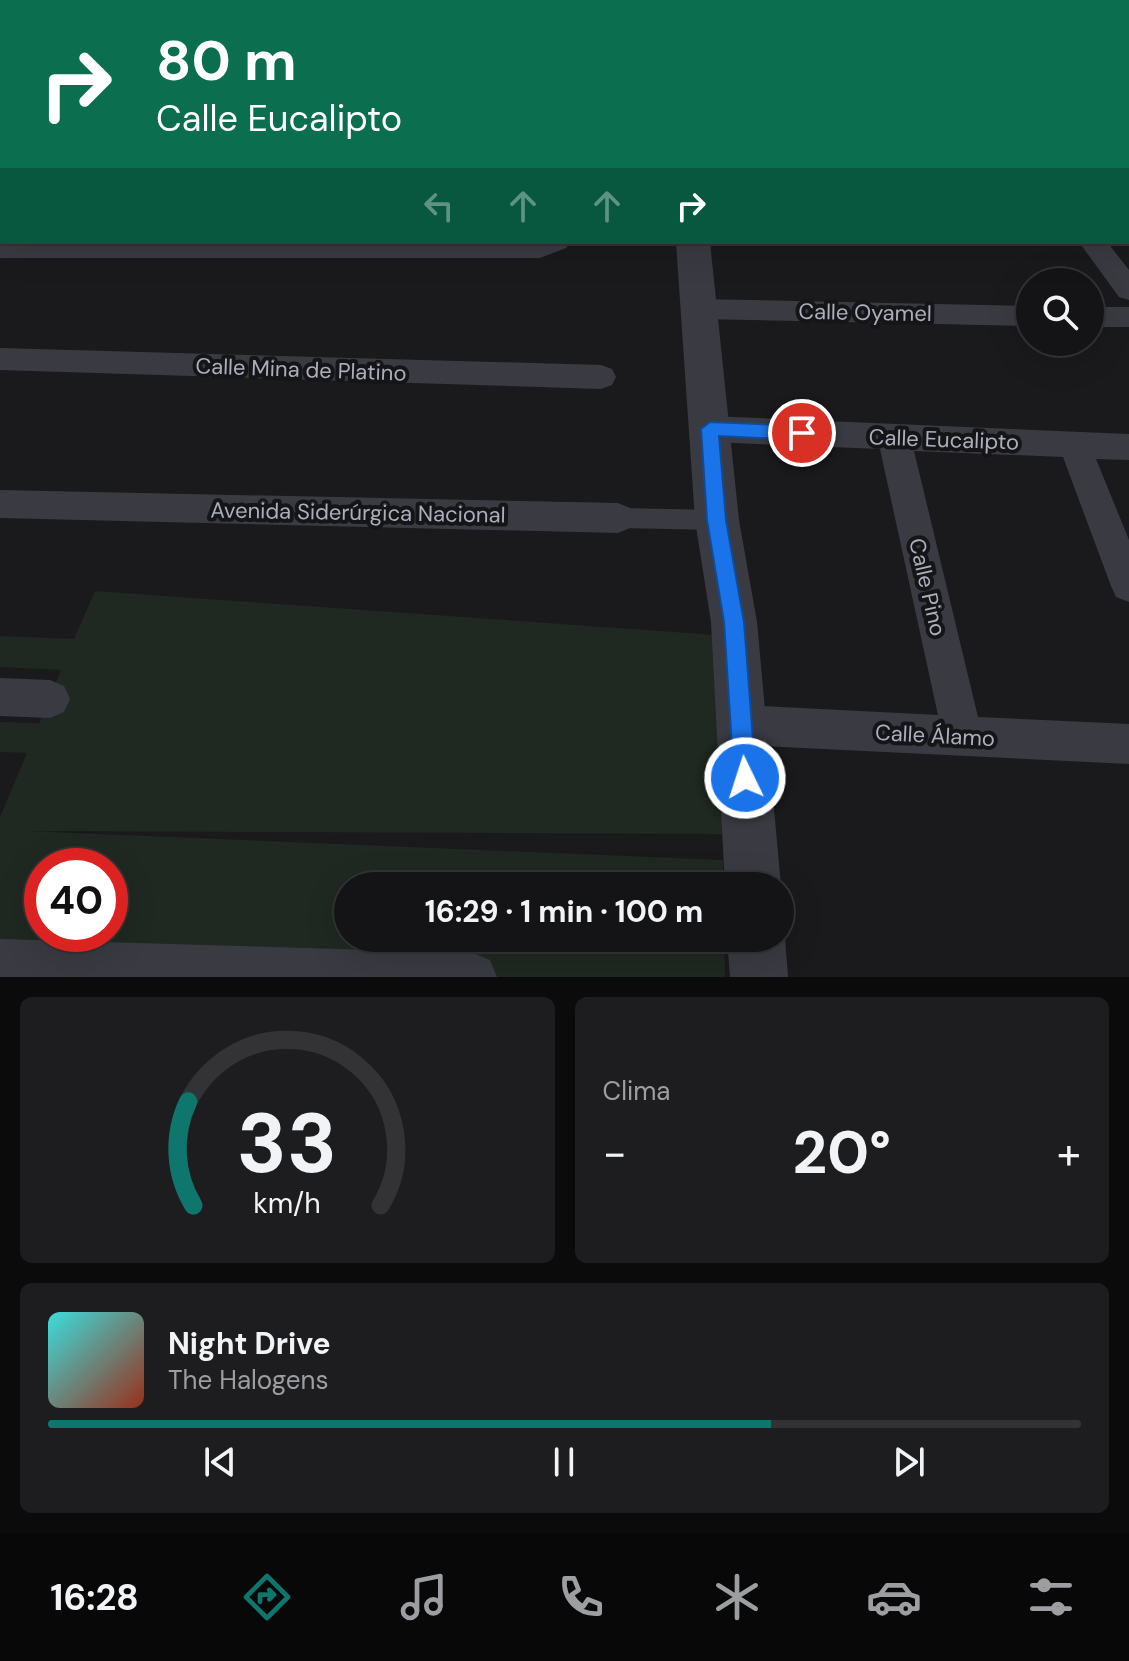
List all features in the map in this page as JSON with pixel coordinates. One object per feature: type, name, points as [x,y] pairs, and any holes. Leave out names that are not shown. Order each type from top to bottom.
[{"type":"street","points":[[0,249],[195,245],[540,249],[551,244]]},
{"type":"street","points":[[693,244],[717,520],[734,622],[752,872]]},
{"type":"street","points":[[1094,244],[1129,290]]},
{"type":"street","name":"Calle Oyamel","points":[[699,309],[1016,316]]},
{"type":"street","points":[[1104,317],[1129,317]]},
{"type":"street","name":"Calle Mina de Platino","points":[[0,359],[601,377]]},
{"type":"street","name":"Calle Eucalipto","points":[[710,429],[1129,447]]},
{"type":"street","name":"Calle Pino","points":[[894,437],[963,737]]},
{"type":"street","points":[[1074,444],[1129,586]]},
{"type":"street","name":"Avenida Siderúrgica Nacional","points":[[0,504],[717,520]]},
{"type":"street","points":[[0,697],[50,699]]},
{"type":"street","name":"Calle Álamo","points":[[742,725],[1129,744]]},
{"type":"street","points":[[757,952],[759,977]]},
{"type":"street","points":[[0,963],[473,977]]},
{"type":"shaded area","points":[[95,591],[717,635],[723,834],[27,831],[723,860],[723,872],[334,872],[334,952],[724,952],[725,977],[0,977],[0,817],[27,753],[0,752],[0,722],[39,723],[61,670],[0,667],[0,636],[74,639]]},
{"type":"route","points":[[745,778],[734,622],[717,520],[710,429],[802,433]]}]
